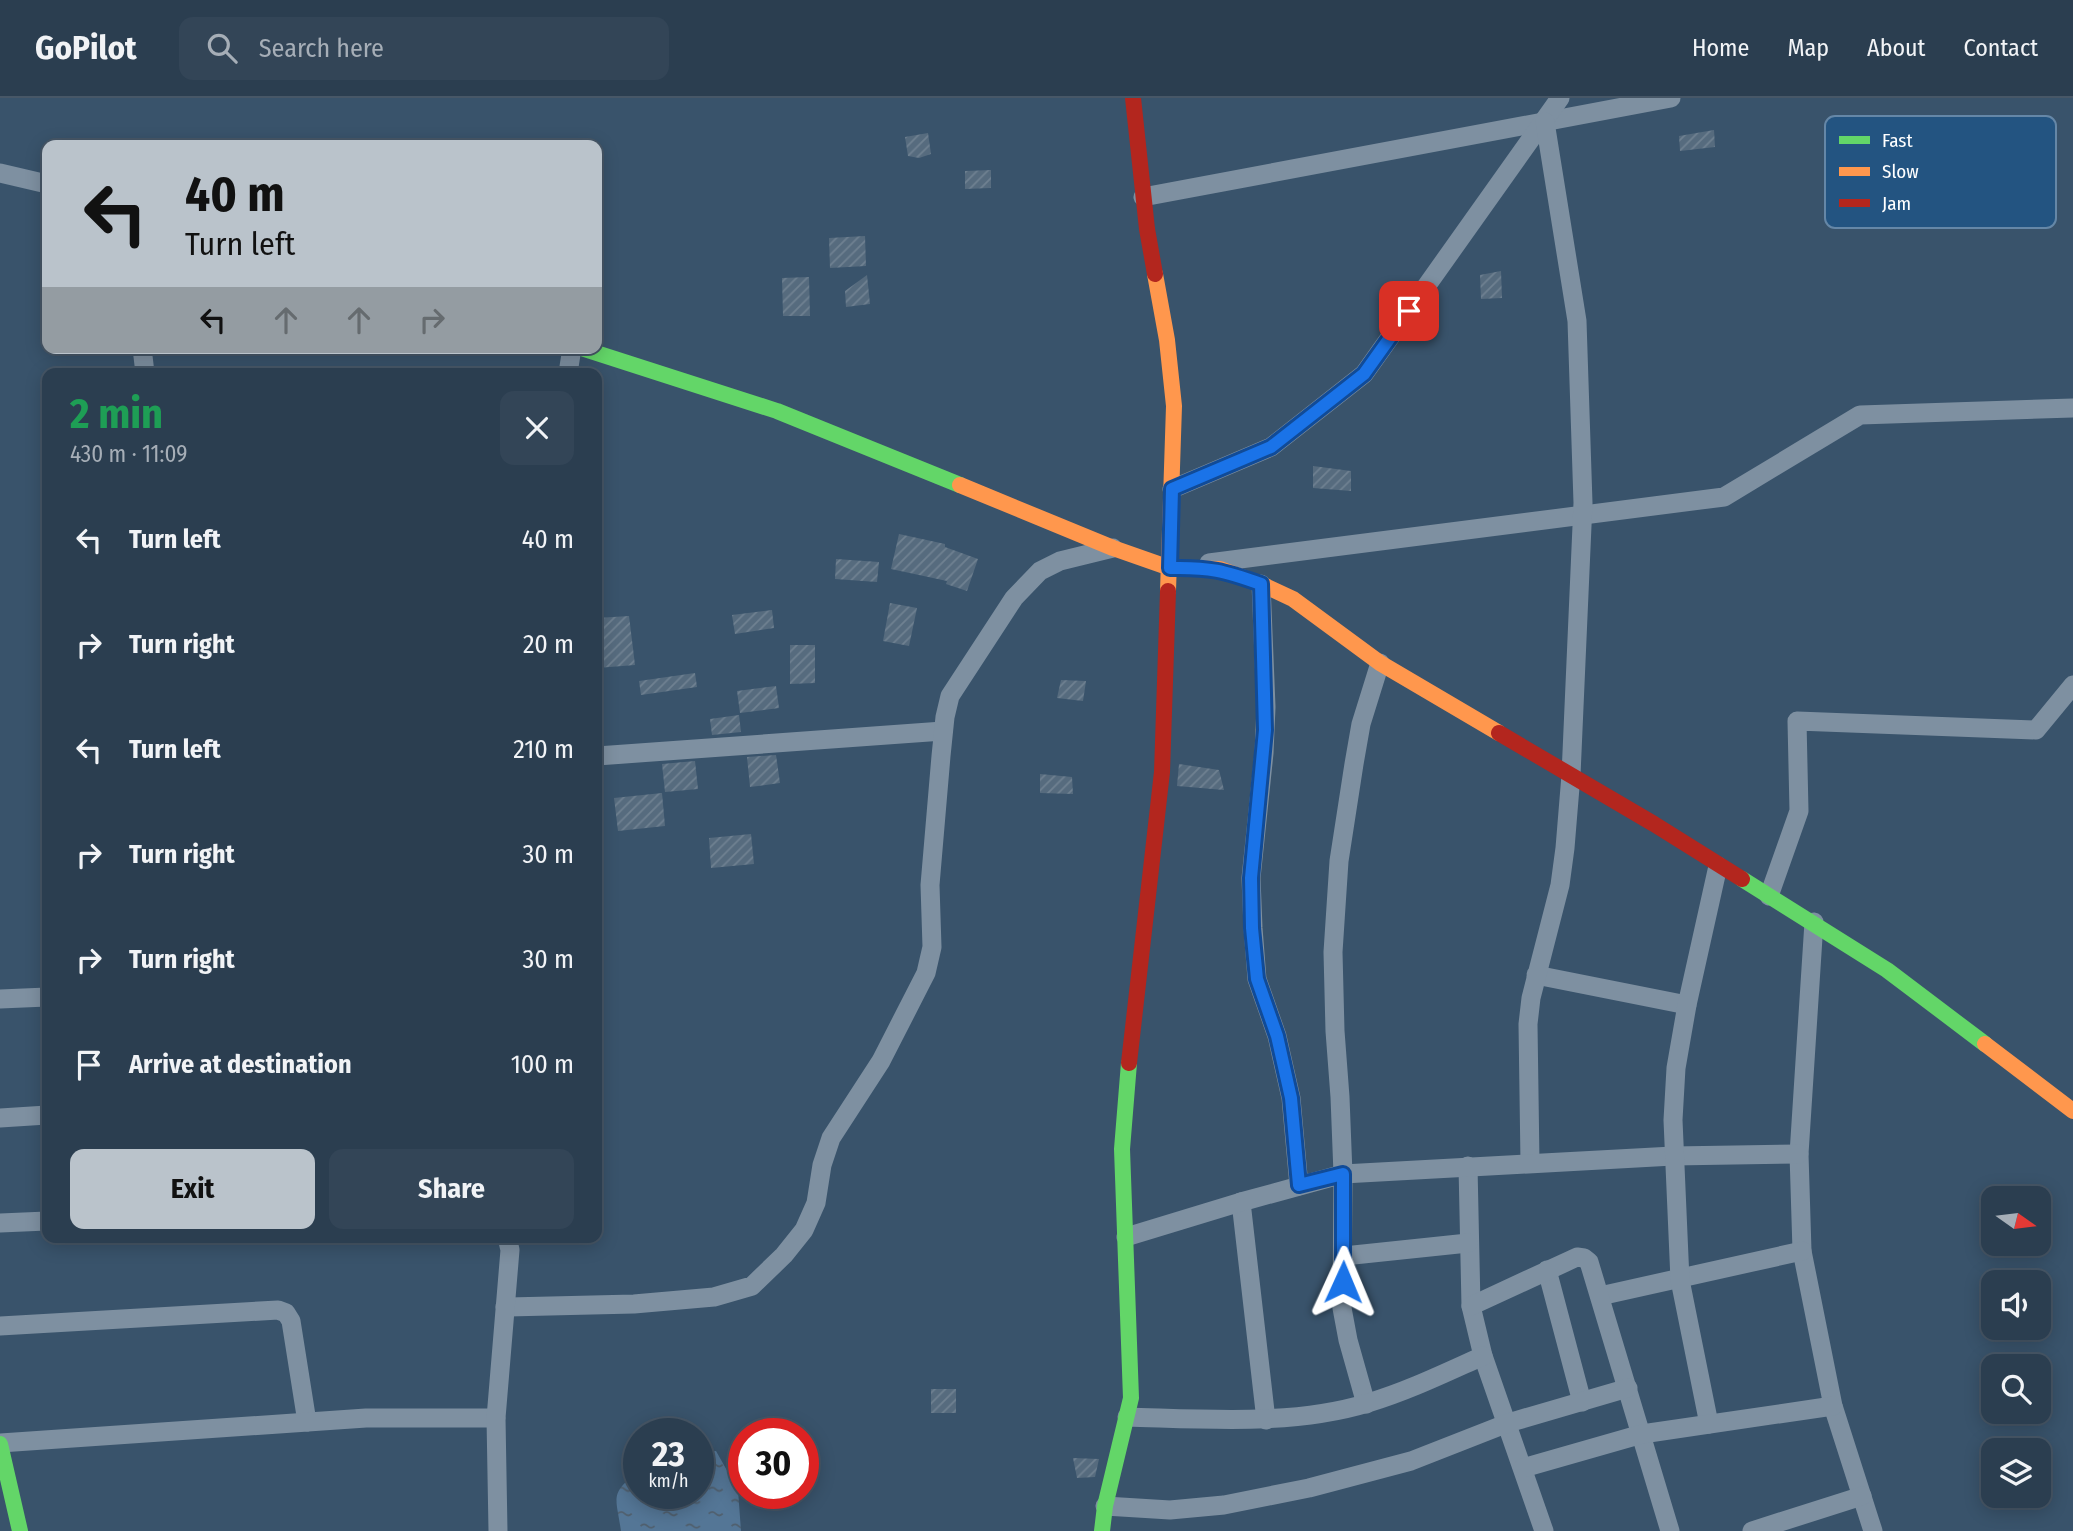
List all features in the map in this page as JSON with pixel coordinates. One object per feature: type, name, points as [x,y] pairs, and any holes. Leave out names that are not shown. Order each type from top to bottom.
[{"type":"street","points":[[1102,1531],[1105,1506],[1128,1417],[1132,1379],[1123,1120],[1162,772],[1174,406],[1171,370],[1143,197],[1133,98]]},
{"type":"street","points":[[1172,489],[1271,447],[1364,374],[1560,98]]},
{"type":"street","points":[[1143,197],[1671,98]]},
{"type":"street","points":[[1530,1163],[1528,1024],[1536,975],[1560,885],[1571,775],[1583,515],[1577,321],[1545,122]]},
{"type":"street","points":[[9,175],[42,183]]},
{"type":"street","points":[[9,175],[42,192]]},
{"type":"street","points":[[600,354],[777,411],[1113,548],[1170,568],[1220,569],[1293,599],[1380,663],[1814,922],[1887,970],[2073,1111]]},
{"type":"street","points":[[1170,568],[1724,497],[1860,415],[2073,408]]},
{"type":"street","points":[[505,1307],[634,1304],[714,1297],[752,1286],[784,1255],[804,1230],[816,1203],[822,1165],[831,1138],[881,1061],[926,973],[932,947],[930,886],[943,731],[950,696],[1014,598],[1040,571],[1060,561],[1113,548]]},
{"type":"street","points":[[1261,584],[1265,719],[1251,878],[1252,928],[1257,979],[1277,1036],[1291,1098],[1299,1185]]},
{"type":"street","points":[[1366,1404],[1342,1308],[1343,1174],[1333,952],[1339,860],[1361,724],[1380,663]]},
{"type":"street","points":[[1769,896],[1799,811],[1797,721],[2036,730],[2073,685]]},
{"type":"street","points":[[602,756],[943,731]]},
{"type":"street","points":[[1709,1424],[1679,1280],[1674,1156],[1676,1068],[1718,866]]},
{"type":"street","points":[[1814,922],[1800,1154],[1802,1251],[1833,1406],[1873,1531]]},
{"type":"street","points":[[1536,975],[1687,1005]]},
{"type":"street","points":[[0,999],[42,998]]},
{"type":"street","points":[[0,1118],[42,1115]]},
{"type":"street","points":[[1126,1237],[1343,1174],[1674,1156],[1800,1154]]},
{"type":"street","points":[[1468,1166],[1471,1306],[1483,1356],[1523,1468],[1539,1530]]},
{"type":"street","points":[[1241,1202],[1266,1420]]},
{"type":"street","points":[[0,1223],[42,1221]]},
{"type":"street","points":[[498,1531],[496,1418],[510,1250],[508,1243]]},
{"type":"street","points":[[1344,1256],[1468,1243]]},
{"type":"street","points":[[1600,1296],[1802,1251]]},
{"type":"street","points":[[1471,1306],[1577,1257],[1584,1258],[1592,1270],[1670,1531]]},
{"type":"street","points":[[1547,1270],[1582,1402]]},
{"type":"street","points":[[0,1326],[278,1310],[286,1313],[291,1321],[307,1422]]},
{"type":"street","points":[[1128,1417],[1266,1420],[1366,1404],[1406,1390],[1483,1356]]},
{"type":"street","points":[[1105,1506],[1170,1510],[1210,1506],[1310,1488],[1411,1461],[1508,1423],[1628,1388]]},
{"type":"street","points":[[1523,1468],[1642,1434],[1833,1406]]},
{"type":"street","points":[[20,1531],[0,1444],[366,1418],[496,1418]]},
{"type":"street","points":[[1752,1531],[1862,1496]]},
{"type":"water","points":[[714,1451],[728,1472],[728,1509],[739,1509],[741,1531],[621,1531],[617,1496],[623,1485],[623,1509],[714,1509]]},
{"type":"building","points":[[1714,130],[1715,147],[1680,151],[1679,136]]},
{"type":"building","points":[[928,133],[931,154],[919,158],[908,156],[905,137]]},
{"type":"building","points":[[991,170],[991,188],[965,189],[965,171]]},
{"type":"building","points":[[865,236],[866,266],[830,268],[829,238]]},
{"type":"building","points":[[1501,271],[1502,298],[1481,299],[1480,275]]},
{"type":"building","points":[[867,275],[870,304],[846,307],[845,291]]},
{"type":"building","points":[[809,277],[810,316],[783,316],[782,278]]},
{"type":"building","points":[[1313,466],[1351,471],[1351,491],[1313,488]]},
{"type":"building","points":[[899,534],[945,544],[945,547],[978,559],[967,591],[946,584],[947,581],[891,569]]},
{"type":"building","points":[[836,559],[879,562],[877,582],[835,579]]},
{"type":"building","points":[[890,603],[917,608],[909,646],[883,641]]},
{"type":"building","points":[[772,610],[774,628],[735,634],[732,615]]},
{"type":"building","points":[[629,616],[635,665],[602,668],[602,618]]},
{"type":"building","points":[[790,645],[815,645],[815,683],[790,684]]},
{"type":"building","points":[[695,673],[697,687],[641,695],[639,681]]},
{"type":"building","points":[[1061,680],[1086,681],[1083,701],[1057,698]]},
{"type":"building","points":[[776,686],[779,708],[740,713],[737,691]]},
{"type":"building","points":[[739,715],[741,732],[712,735],[710,719]]},
{"type":"building","points":[[776,755],[780,783],[750,787],[747,757]]},
{"type":"building","points":[[695,761],[698,789],[665,792],[662,764]]},
{"type":"building","points":[[1179,764],[1219,770],[1224,790],[1177,786]]},
{"type":"building","points":[[1040,774],[1072,777],[1073,794],[1040,793]]},
{"type":"building","points":[[662,793],[665,826],[618,831],[614,798]]},
{"type":"building","points":[[751,834],[754,864],[711,868],[709,838]]},
{"type":"building","points":[[931,1389],[956,1389],[956,1413],[931,1413]]},
{"type":"building","points":[[1073,1458],[1099,1459],[1095,1477],[1077,1478]]},
{"type":"traffic: fast","points":[[600,354],[777,411],[960,485]]},
{"type":"traffic: fast","points":[[1742,879],[1887,970],[1985,1044]]},
{"type":"traffic: fast","points":[[1102,1531],[1105,1506],[1131,1398],[1122,1149],[1129,1063]]},
{"type":"traffic: fast","points":[[0,1444],[20,1531]]},
{"type":"traffic: slow","points":[[1155,274],[1167,340],[1174,406],[1168,591]]},
{"type":"traffic: slow","points":[[960,485],[1113,548],[1170,568],[1220,569],[1261,584],[1293,599],[1380,663],[1499,733]]},
{"type":"traffic: slow","points":[[1985,1044],[2073,1111]]},
{"type":"traffic: jam","points":[[1133,98],[1147,229],[1155,274]]},
{"type":"traffic: jam","points":[[1129,1063],[1162,772],[1168,591]]},
{"type":"traffic: jam","points":[[1499,733],[1742,879]]},
{"type":"route","points":[[1343,1282],[1343,1174],[1299,1185],[1291,1098],[1277,1036],[1257,979],[1251,878],[1266,707],[1261,584],[1220,569],[1170,568],[1172,489],[1271,447],[1364,374],[1409,311]]}]
